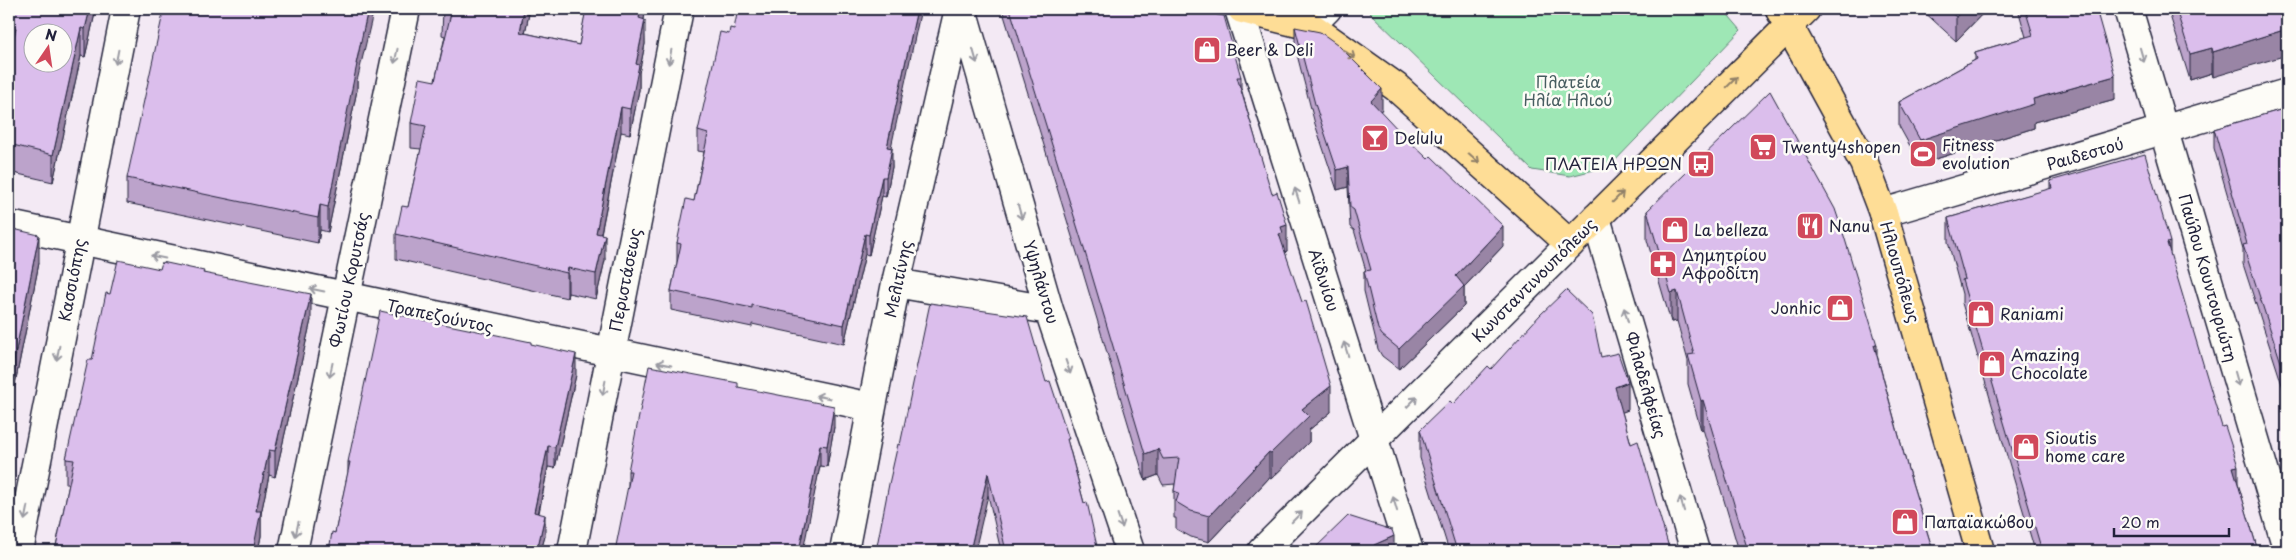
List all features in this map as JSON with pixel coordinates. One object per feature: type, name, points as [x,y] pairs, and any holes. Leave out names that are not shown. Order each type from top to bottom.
[{"type":"main road","points":[[1240,9],[1318,17],[1570,244]]},
{"type":"main road","name":"Ηλιουπόλεως","points":[[1791,14],[1864,163],[1883,213],[1980,551]]},
{"type":"main road","name":"Κωνσταντινουπόλεως","points":[[1570,244],[1791,14]]},
{"type":"street","name":"Κασσιόπης","points":[[18,551],[126,9]]},
{"type":"street","name":"Φωτίου Κορυτσάς","points":[[293,551],[406,9]]},
{"type":"street","name":"Περιστάσεως","points":[[572,551],[679,9]]},
{"type":"street","name":"Μελιτίνης","points":[[844,551],[896,283],[960,9]]},
{"type":"street","name":"Υψηλάντου","points":[[960,9],[1049,310],[1130,551]]},
{"type":"street","name":"Αϊδινίου","points":[[1240,9],[1409,551]]},
{"type":"street","name":"Παύλου Κουντουριώτη","points":[[2128,9],[2287,548]]},
{"type":"street","name":"Ραιδεστού","points":[[1883,213],[2287,93]]},
{"type":"street","name":"Φιλαδελφείας","points":[[1596,218],[1695,551]]},
{"type":"street","name":"Τραπεζούντος","points":[[9,225],[871,407]]},
{"type":"street","name":"Κωνσταντινουπόλεως","points":[[1262,551],[1570,244]]},
{"type":"street","points":[[896,283],[1049,310]]},
{"type":"green space","name":"Πλατεία Ηλία Ηλιού","points":[[1374,9],[1723,9],[1741,30],[1610,166],[1570,176],[1532,170],[1370,13]]},
{"type":"building","points":[[9,9],[90,9],[85,29],[81,28],[72,69],[72,22],[22,22],[22,72],[71,72],[53,155],[9,144],[9,61],[16,28],[9,26]]},
{"type":"building","points":[[164,9],[368,9],[328,207],[320,205],[318,218],[127,178]]},
{"type":"building","points":[[443,9],[524,9],[520,32],[579,45],[586,9],[641,9],[639,18],[645,20],[636,64],[639,65],[630,109],[621,107],[596,233],[605,235],[596,274],[568,268],[567,273],[396,234],[402,206],[408,207],[426,126],[411,123],[420,78],[435,81],[451,13],[442,11]]},
{"type":"building","points":[[738,9],[917,9],[887,147],[892,148],[886,177],[882,177],[869,235],[865,234],[844,325],[752,305],[752,308],[671,291],[681,244],[677,243],[686,199],[694,201],[708,134],[698,131],[720,32],[729,34],[730,28],[734,29]]},
{"type":"building","points":[[1010,9],[1185,9],[1224,16],[1241,77],[1237,77],[1272,194],[1277,192],[1287,225],[1281,227],[1283,233],[1279,234],[1302,302],[1306,301],[1331,386],[1302,409],[1309,416],[1271,453],[1269,452],[1209,516],[1191,511],[1176,502],[1179,493],[1174,491],[1179,458],[1163,459],[1158,449],[1145,454]]},
{"type":"building","points":[[1947,9],[1964,9],[1956,17]]},
{"type":"building","points":[[2025,9],[2096,9],[2115,76],[2033,99],[2034,104],[1920,140],[1899,102],[1977,59],[1975,52],[2033,35]]},
{"type":"building","points":[[2176,9],[2287,9],[2287,29],[2213,52],[2212,48],[2190,54]]},
{"type":"building","points":[[1295,27],[1320,32],[1337,44],[1382,89],[1371,101],[1428,159],[1431,156],[1503,226],[1456,276],[1464,286],[1399,349],[1382,335],[1378,329],[1364,271],[1371,270],[1354,210],[1350,207],[1348,167],[1337,170],[1315,104]]},
{"type":"building","points":[[1770,91],[1835,209],[1877,345],[1874,345],[1909,473],[1933,551],[1861,551],[1859,547],[1845,551],[1748,551],[1688,355],[1694,354],[1677,291],[1671,293],[1647,211]]},
{"type":"building","points":[[2287,108],[2287,381],[2243,245],[2247,244],[2214,129]]},
{"type":"building","points":[[2145,154],[2170,242],[2167,243],[2222,427],[2225,426],[2238,466],[2233,467],[2258,551],[2042,551],[1962,280],[1965,279],[1948,218],[2052,188],[2050,181]]},
{"type":"building","points":[[9,228],[39,235],[14,360],[9,359]]},
{"type":"building","points":[[118,260],[160,269],[162,262],[204,271],[203,273],[311,294],[275,451],[269,450],[256,511],[261,511],[253,551],[55,551],[74,460],[66,459],[88,360],[92,360],[106,293],[110,294]]},
{"type":"building","points":[[1566,290],[1592,315],[1601,357],[1618,353],[1628,382],[1615,387],[1631,444],[1638,441],[1670,551],[1457,551],[1420,430],[1450,401],[1453,404],[1488,366],[1491,369],[1540,315]]},
{"type":"building","points":[[930,303],[1027,317],[1046,382],[1050,381],[1069,439],[1067,439],[1084,503],[1087,502],[1098,551],[1006,551],[988,473],[970,551],[876,551],[889,484],[898,444],[900,445]]},
{"type":"building","points":[[380,311],[531,342],[531,344],[576,354],[555,447],[548,446],[534,512],[545,515],[537,551],[329,551],[332,532],[335,533]]},
{"type":"building","points":[[649,366],[738,383],[738,387],[834,406],[827,446],[820,445],[799,551],[615,551],[631,471],[628,471]]},
{"type":"building","points":[[1348,516],[1392,530],[1394,536],[1374,545],[1376,551],[1312,551]]},
{"type":"place","name":"Beer & Deli","points":[[1207,50]]},
{"type":"place","name":"Delulu","points":[[1375,138]]},
{"type":"place","name":"Twenty4shopen","points":[[1763,147]]},
{"type":"place","name":"Fitness evolution","points":[[1923,154]]},
{"type":"place","name":"ΠΛΑΤΕΙΑ ΗΡΏΩΝ","points":[[1701,164]]},
{"type":"place","name":"Nanu","points":[[1810,226]]},
{"type":"place","name":"La belleza","points":[[1675,230]]},
{"type":"place","name":"Δημητρίου Αφροδίτη","points":[[1663,264]]},
{"type":"place","name":"Jonhic","points":[[1840,308]]},
{"type":"place","name":"Raniami","points":[[1981,314]]},
{"type":"place","name":"Amazing Chocolate","points":[[1992,364]]},
{"type":"place","name":"Sioutis home care","points":[[2026,447]]},
{"type":"place","name":"Παπαϊακώβου","points":[[1905,522]]}]
